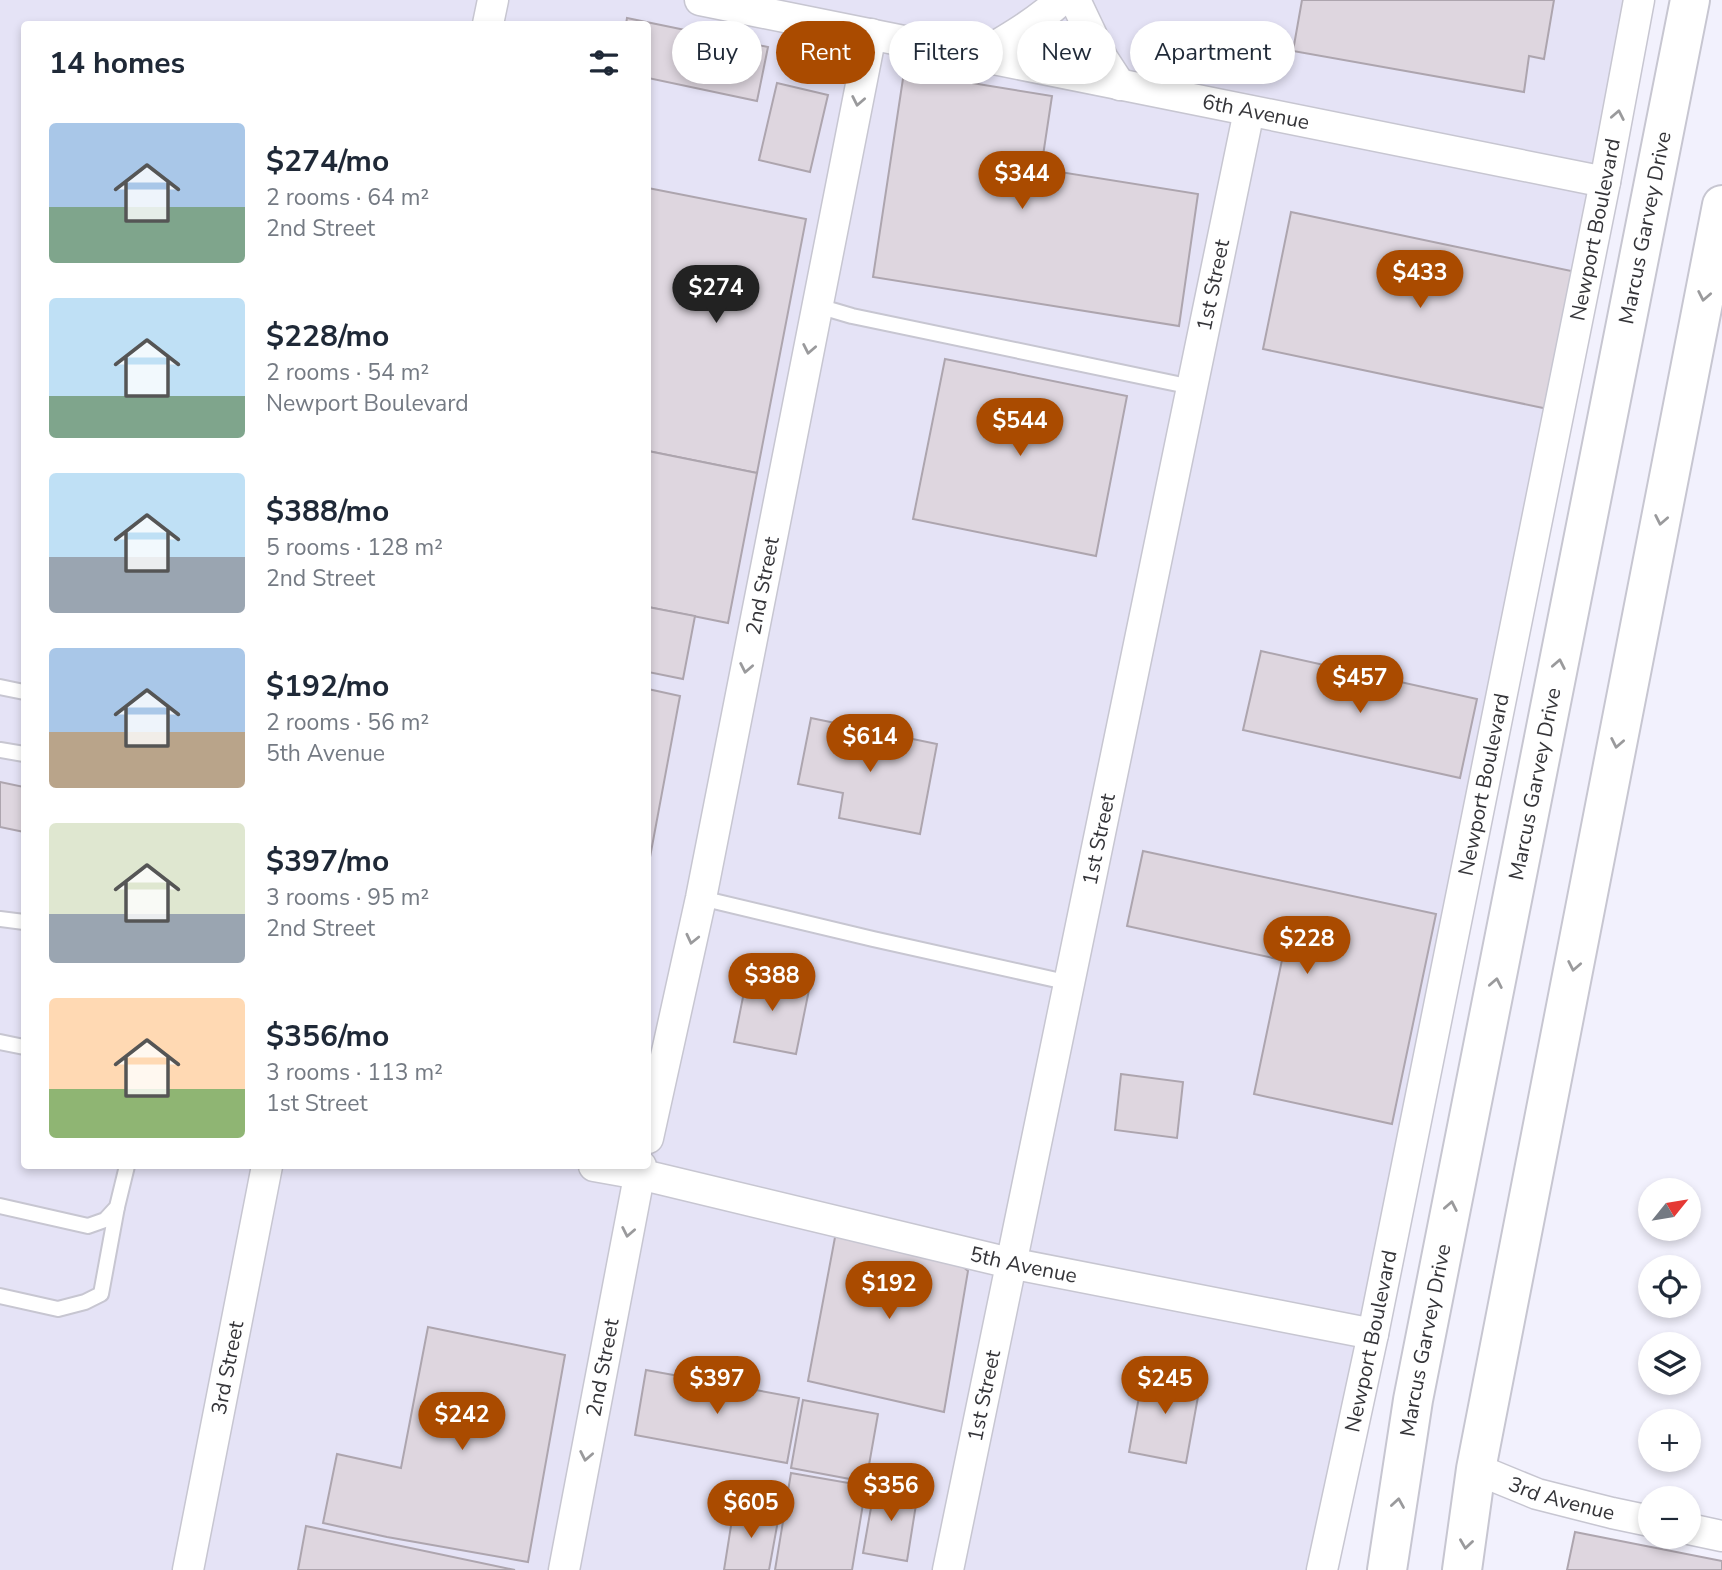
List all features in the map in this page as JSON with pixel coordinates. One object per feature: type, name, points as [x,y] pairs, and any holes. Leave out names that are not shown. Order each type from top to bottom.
[{"type":"highway","name":"Marcus Garvey Drive","points":[[1387,1570],[1416,1387],[1690,0]]},
{"type":"highway","points":[[1462,1570],[1476,1469],[1722,205]]},
{"type":"street","points":[[489,21],[493,0]]},
{"type":"street","name":"6th Avenue","points":[[700,0],[806,21]]},
{"type":"street","points":[[1003,42],[1045,16],[1061,0]]},
{"type":"street","points":[[1075,0],[1103,59],[1120,85]]},
{"type":"street","name":"Newport Boulevard","points":[[1322,1570],[1373,1334],[1605,183],[1639,0]]},
{"type":"street","name":"6th Avenue","points":[[1003,61],[1605,183]]},
{"type":"street","name":"2nd Street","points":[[651,1124],[701,898],[861,84]]},
{"type":"street","name":"1st Street","points":[[948,1570],[1249,111]]},
{"type":"street","name":"3rd Street","points":[[188,1570],[266,1169]]},
{"type":"street","name":"2nd Street","points":[[564,1570],[640,1170]]},
{"type":"street","name":"5th Avenue","points":[[640,1170],[1010,1263],[1373,1334]]},
{"type":"street","name":"3rd Avenue","points":[[1476,1469],[1536,1494],[1638,1518]]},
{"type":"street","points":[[1701,1532],[1722,1536]]},
{"type":"lane","points":[[818,306],[852,316],[1192,387]]},
{"type":"lane","points":[[0,687],[21,691]]},
{"type":"lane","points":[[0,750],[21,754]]},
{"type":"lane","points":[[701,898],[1070,983]]},
{"type":"lane","points":[[0,919],[21,922]]},
{"type":"lane","points":[[0,1042],[21,1046]]},
{"type":"lane","points":[[0,1296],[58,1309],[85,1302],[101,1294],[126,1169]]},
{"type":"lane","points":[[0,1206],[88,1226],[105,1220],[117,1208]]},
{"type":"shaded area","points":[[0,0],[1639,0],[1321,1570],[0,1570]]},
{"type":"building","points":[[1302,0],[1554,0],[1544,59],[1529,56],[1524,92],[1295,51]]},
{"type":"building","points":[[651,23],[672,27],[672,83],[651,79]]},
{"type":"building","points":[[762,46],[768,47],[762,76]]},
{"type":"building","points":[[676,84],[760,84],[757,101]]},
{"type":"building","points":[[777,84],[828,95],[810,172],[759,160]]},
{"type":"building","points":[[902,84],[978,84],[1052,96],[1041,169],[1198,194],[1179,326],[873,277]]},
{"type":"building","points":[[651,189],[806,219],[757,473],[651,452]]},
{"type":"building","points":[[1291,212],[1576,272],[1548,409],[1263,349]]},
{"type":"building","points":[[945,359],[1127,396],[1096,556],[913,519]]},
{"type":"building","points":[[651,452],[757,473],[728,623],[651,608]]},
{"type":"building","points":[[651,608],[695,616],[683,679],[651,673]]},
{"type":"building","points":[[1261,651],[1477,699],[1460,778],[1243,730]]},
{"type":"building","points":[[651,690],[680,696],[651,852]]},
{"type":"building","points":[[811,718],[937,744],[920,834],[839,818],[843,793],[798,784]]},
{"type":"building","points":[[0,782],[21,786],[21,831],[0,827]]},
{"type":"building","points":[[1143,851],[1436,914],[1392,1124],[1254,1094],[1282,960],[1127,926]]},
{"type":"building","points":[[748,972],[810,985],[796,1054],[734,1042]]},
{"type":"building","points":[[1121,1074],[1183,1082],[1177,1138],[1115,1130]]},
{"type":"building","points":[[836,1232],[947,1253],[968,1271],[944,1412],[808,1381]]},
{"type":"building","points":[[428,1327],[565,1355],[528,1562],[323,1523],[337,1454],[401,1468]]},
{"type":"building","points":[[1144,1369],[1201,1380],[1186,1463],[1129,1452]]},
{"type":"building","points":[[646,1370],[799,1398],[787,1463],[635,1435]]},
{"type":"building","points":[[803,1400],[878,1414],[866,1482],[791,1468]]},
{"type":"building","points":[[791,1473],[866,1486],[852,1570],[775,1570]]},
{"type":"building","points":[[875,1485],[918,1492],[907,1561],[863,1553]]},
{"type":"building","points":[[734,1507],[779,1515],[769,1570],[724,1570]]},
{"type":"building","points":[[306,1526],[515,1570],[298,1570]]},
{"type":"building","points":[[1575,1532],[1638,1544],[1638,1549],[1661,1549],[1722,1561],[1722,1570],[1567,1570]]}]
